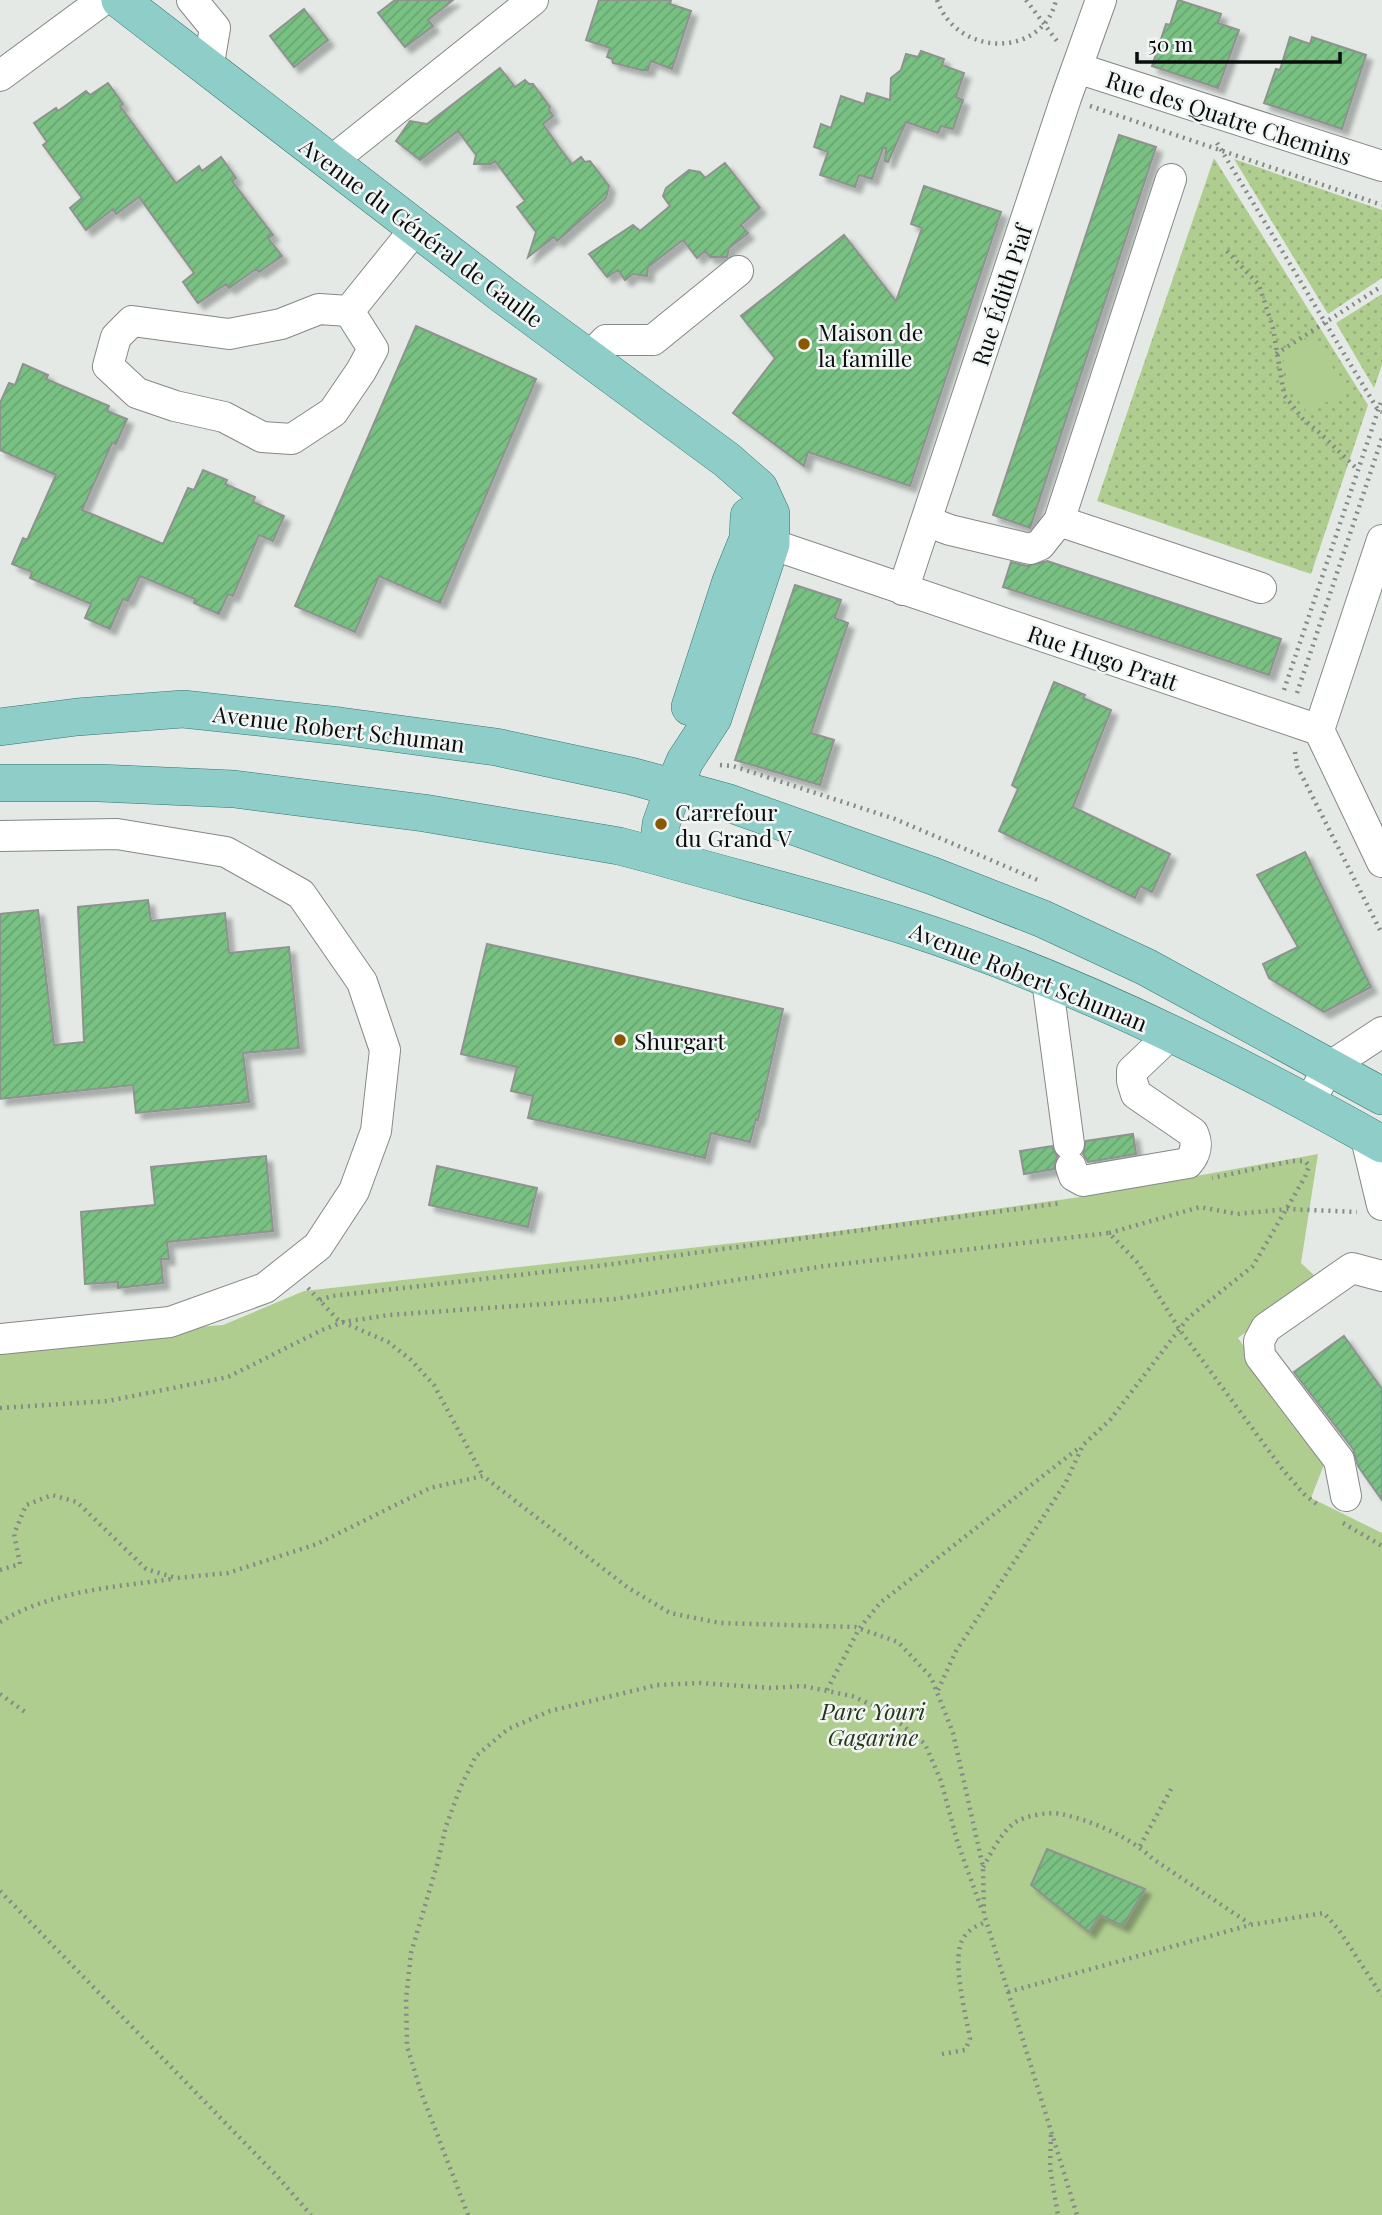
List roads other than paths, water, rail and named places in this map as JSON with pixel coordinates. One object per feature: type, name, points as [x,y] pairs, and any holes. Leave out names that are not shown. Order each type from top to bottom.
[{"type":"main road","name":"Avenue du Général de Gaulle","points":[[120,0],[329,163],[727,460],[759,488],[771,514],[760,541],[713,718],[680,774]]},
{"type":"main road","name":"Avenue Robert Schuman","points":[[0,727],[77,717],[183,709],[496,747],[631,776],[680,774],[726,802],[933,876],[1043,919],[1146,967],[1382,1096]]},
{"type":"main road","points":[[659,840],[680,774]]},
{"type":"main road","name":"Avenue Robert Schuman","points":[[0,783],[99,783],[234,789],[424,813],[536,806],[645,825],[659,840],[912,928],[1131,1015],[1373,1139]]},
{"type":"street","points":[[0,76],[103,0]]},
{"type":"street","points":[[192,0],[215,28],[208,69]]},
{"type":"street","points":[[329,163],[533,0]]},
{"type":"street","name":"Rue Édith Piaf","points":[[904,590],[1066,98],[1101,0]]},
{"type":"street","name":"Rue des Quatre Chemins","points":[[1077,68],[1382,166]]},
{"type":"street","points":[[926,522],[1030,548],[1040,545],[1059,521],[1171,179]]},
{"type":"street","points":[[349,311],[416,228]]},
{"type":"street","points":[[589,357],[606,340],[653,340],[738,271]]},
{"type":"street","points":[[318,309],[349,311],[373,349],[361,372],[333,412],[292,439],[262,437],[224,417],[137,394],[108,366],[116,337],[132,321],[229,334],[281,324],[318,309]]},
{"type":"street","points":[[1059,521],[1261,588]]},
{"type":"street","points":[[1382,540],[1319,730],[1382,862]]},
{"type":"street","name":"Rue Hugo Pratt","points":[[760,541],[1319,730]]},
{"type":"street","points":[[0,836],[117,834],[226,852],[301,894],[362,982],[385,1049],[376,1131],[354,1191],[318,1246],[265,1288],[170,1322],[0,1339]]},
{"type":"street","points":[[1047,980],[1070,1155],[1074,1176],[1083,1181],[1188,1163],[1192,1158],[1196,1145],[1193,1132],[1136,1094],[1133,1088],[1132,1071],[1171,1034]]},
{"type":"street","points":[[1308,1104],[1329,1067],[1382,1032]]},
{"type":"street","points":[[1373,1139],[1376,1209]]},
{"type":"street","points":[[1335,1508],[1339,1460],[1260,1356],[1259,1341],[1266,1328],[1352,1268],[1382,1276]]},
{"type":"place","name":"Maison de la famille","points":[[804,344]]},
{"type":"place","name":"Carrefour du Grand V","points":[[661,824]]},
{"type":"place","name":"Shurgart","points":[[620,1040]]},
{"type":"park label","name":"Parc Youri Gagarine","points":[[873,1723]]}]
